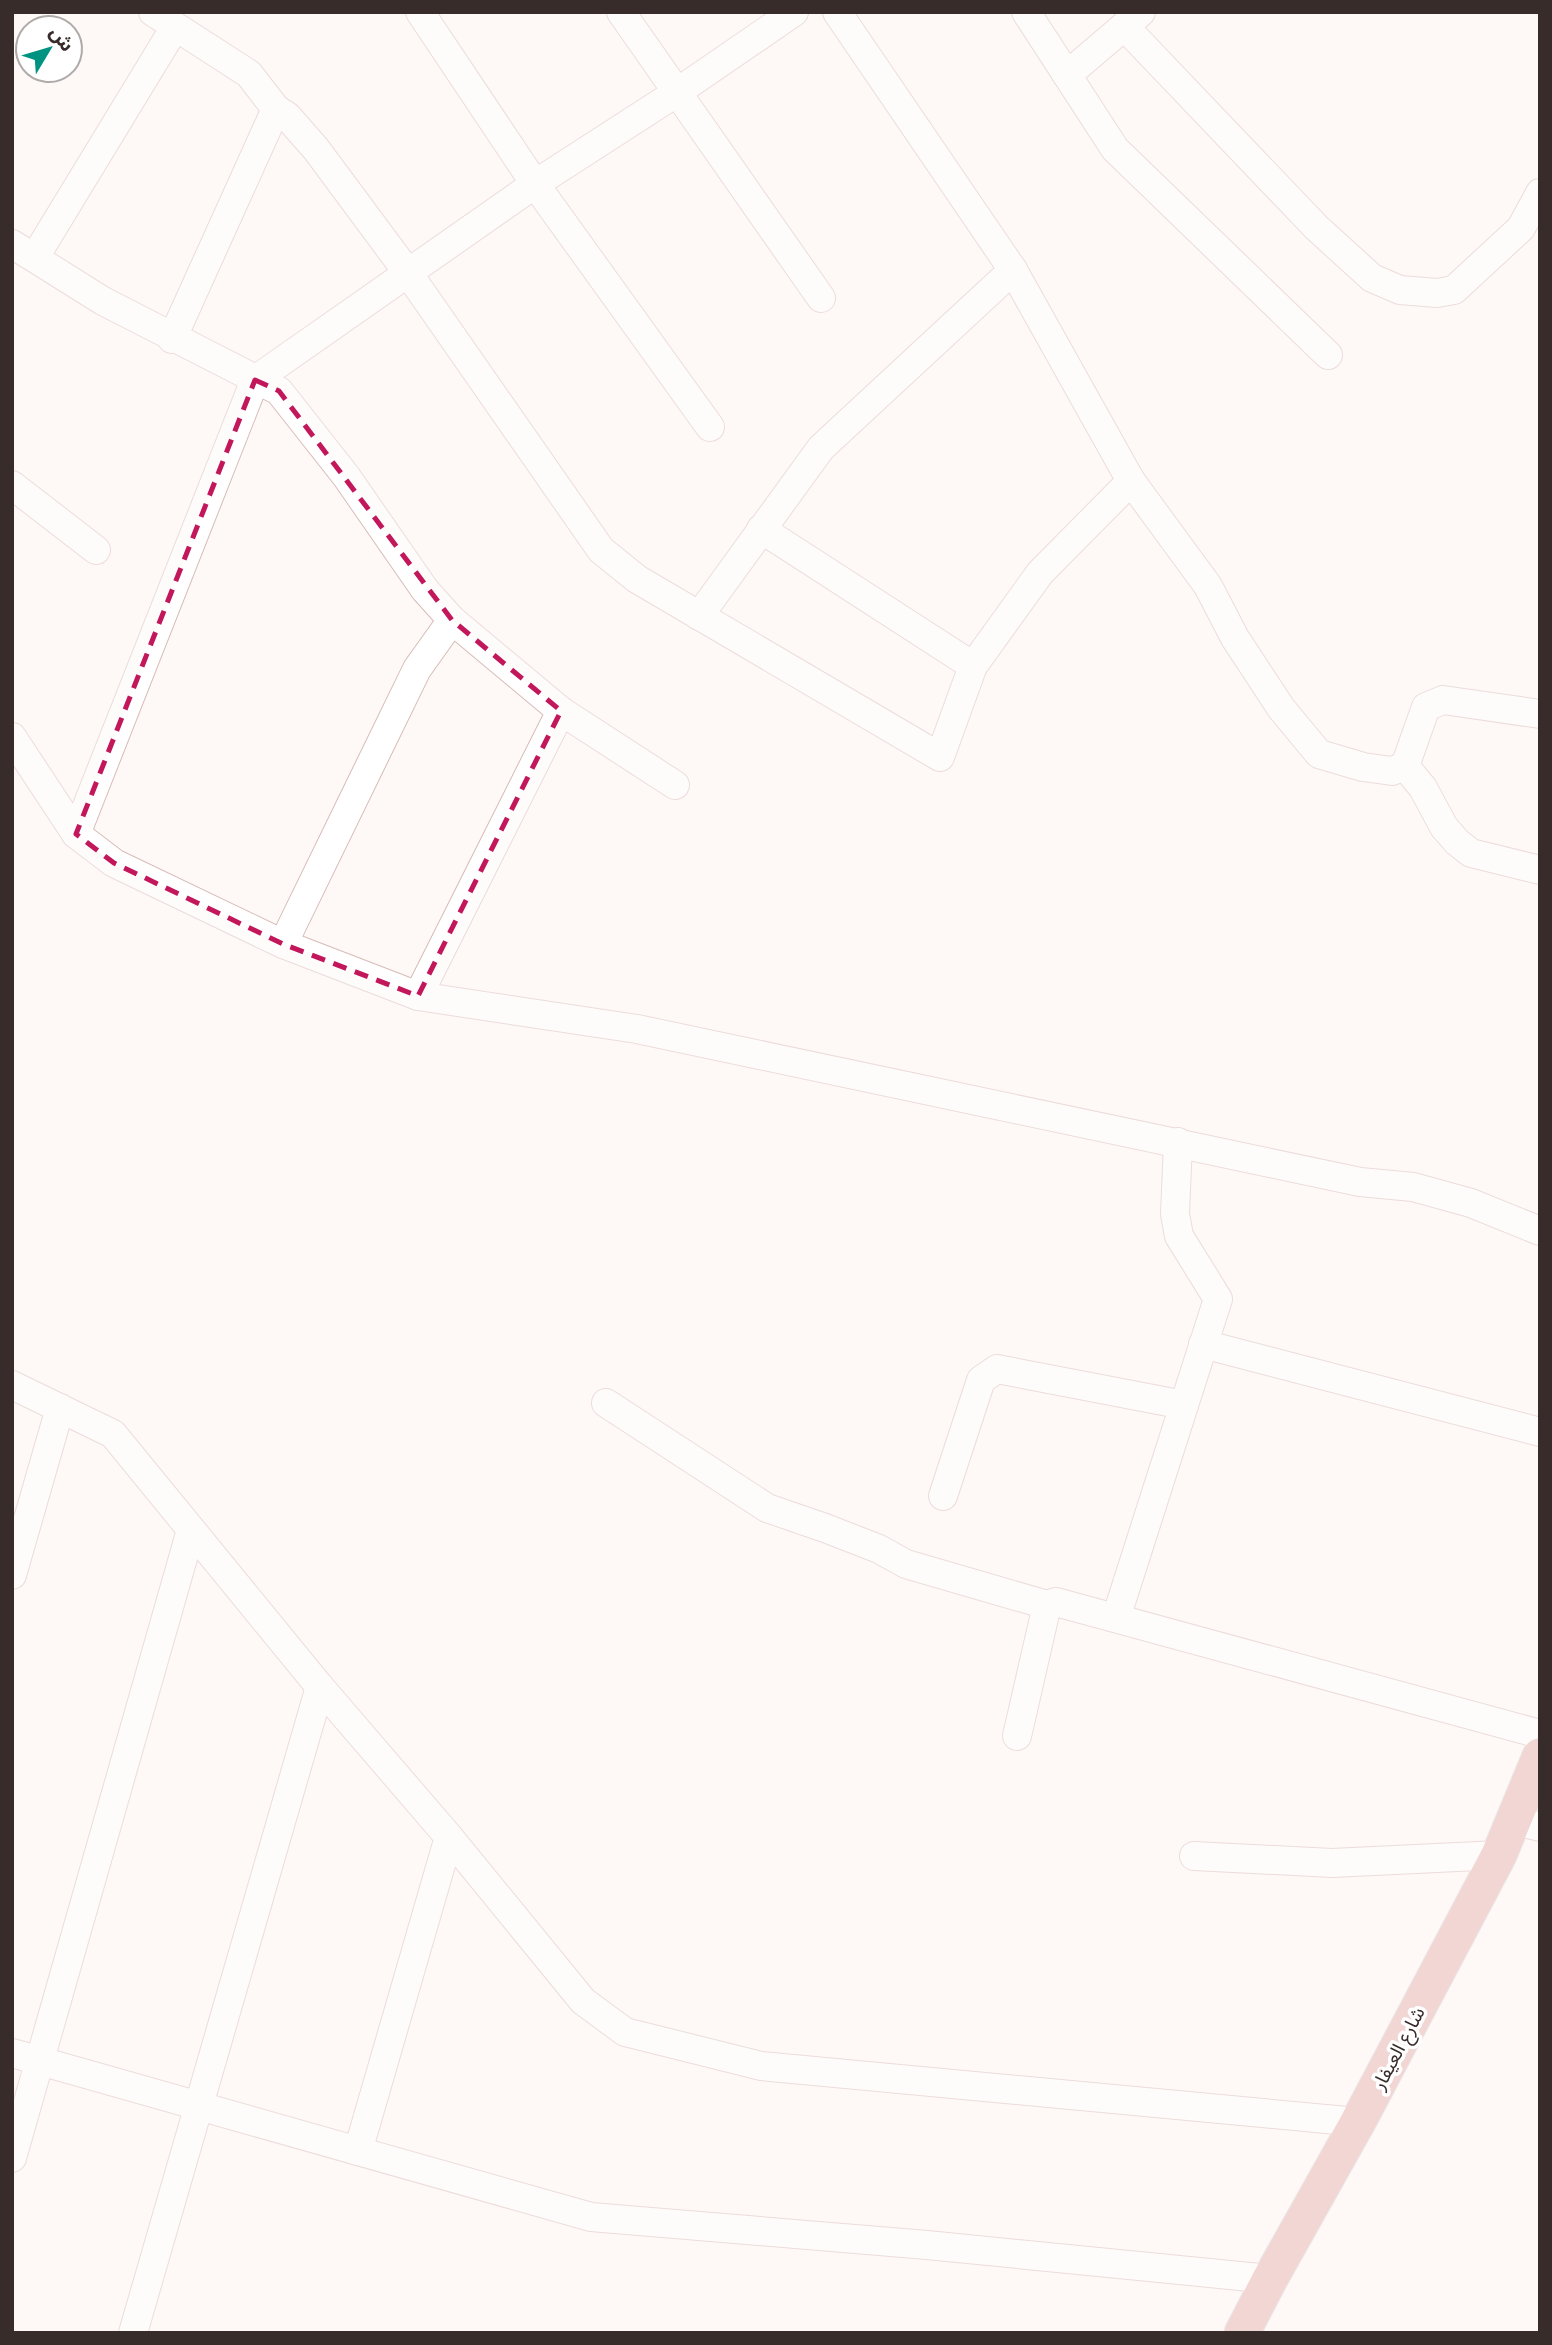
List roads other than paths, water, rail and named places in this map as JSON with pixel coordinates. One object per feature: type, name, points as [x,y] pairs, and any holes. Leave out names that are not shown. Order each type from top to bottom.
[{"type":"main road","name":"شارع العيفار","points":[[1242,2333],[1358,2122],[1499,1855],[1526,1824],[1540,1756]]},
{"type":"street","points":[[420,12],[535,184],[710,427]]},
{"type":"street","points":[[621,12],[821,298]]},
{"type":"street","points":[[75,834],[255,380],[535,184],[676,93],[794,12]]},
{"type":"street","points":[[836,12],[1013,270],[1131,481],[1208,586],[1235,638],[1281,708],[1319,754],[1363,767],[1392,771],[1405,766],[1426,707],[1443,700],[1540,714]]},
{"type":"street","points":[[1026,12],[1115,149],[1328,355]]},
{"type":"street","points":[[1067,75],[1133,19],[1317,227],[1372,278],[1400,290],[1437,293],[1454,290],[1521,228],[1540,193]]},
{"type":"street","points":[[675,785],[561,711],[452,620],[425,590],[346,476],[279,391],[103,302],[23,250],[164,20],[249,74],[276,109],[288,116],[316,149],[408,274],[601,550],[637,579],[940,757],[973,666],[1040,573],[1131,481]]},
{"type":"street","points":[[172,339],[276,109]]},
{"type":"street","points":[[699,616],[821,448],[1013,270]]},
{"type":"street","points":[[12,485],[96,550]]},
{"type":"street","points":[[761,529],[973,666]]},
{"type":"street","points":[[283,944],[417,669],[452,620]]},
{"type":"street","points":[[418,996],[561,711]]},
{"type":"street","points":[[12,737],[75,834],[114,863],[283,944],[418,996],[637,1029],[1360,1182],[1413,1187],[1471,1203],[1540,1231]]},
{"type":"street","points":[[1405,766],[1423,788],[1444,827],[1471,853],[1540,870]]},
{"type":"street","points":[[1116,1618],[1218,1299],[1179,1236],[1175,1214],[1178,1142]]},
{"type":"street","points":[[1203,1344],[1540,1432]]},
{"type":"street","points":[[943,1496],[981,1380],[997,1369],[1184,1405]]},
{"type":"street","points":[[12,1385],[113,1434],[583,2001],[625,2032],[761,2066],[1358,2122]]},
{"type":"street","points":[[606,1403],[767,1508],[847,1536],[906,1564],[1047,1605],[1056,1602],[1540,1734]]},
{"type":"street","points":[[12,1575],[60,1408]]},
{"type":"street","points":[[12,2158],[191,1530]]},
{"type":"street","points":[[1017,1736],[1047,1605]]},
{"type":"street","points":[[133,2333],[320,1686]]},
{"type":"street","points":[[358,2151],[449,1837]]},
{"type":"street","points":[[1194,1856],[1332,1863],[1499,1855]]},
{"type":"street","points":[[12,2053],[592,2217],[941,2246],[1270,2279]]}]
